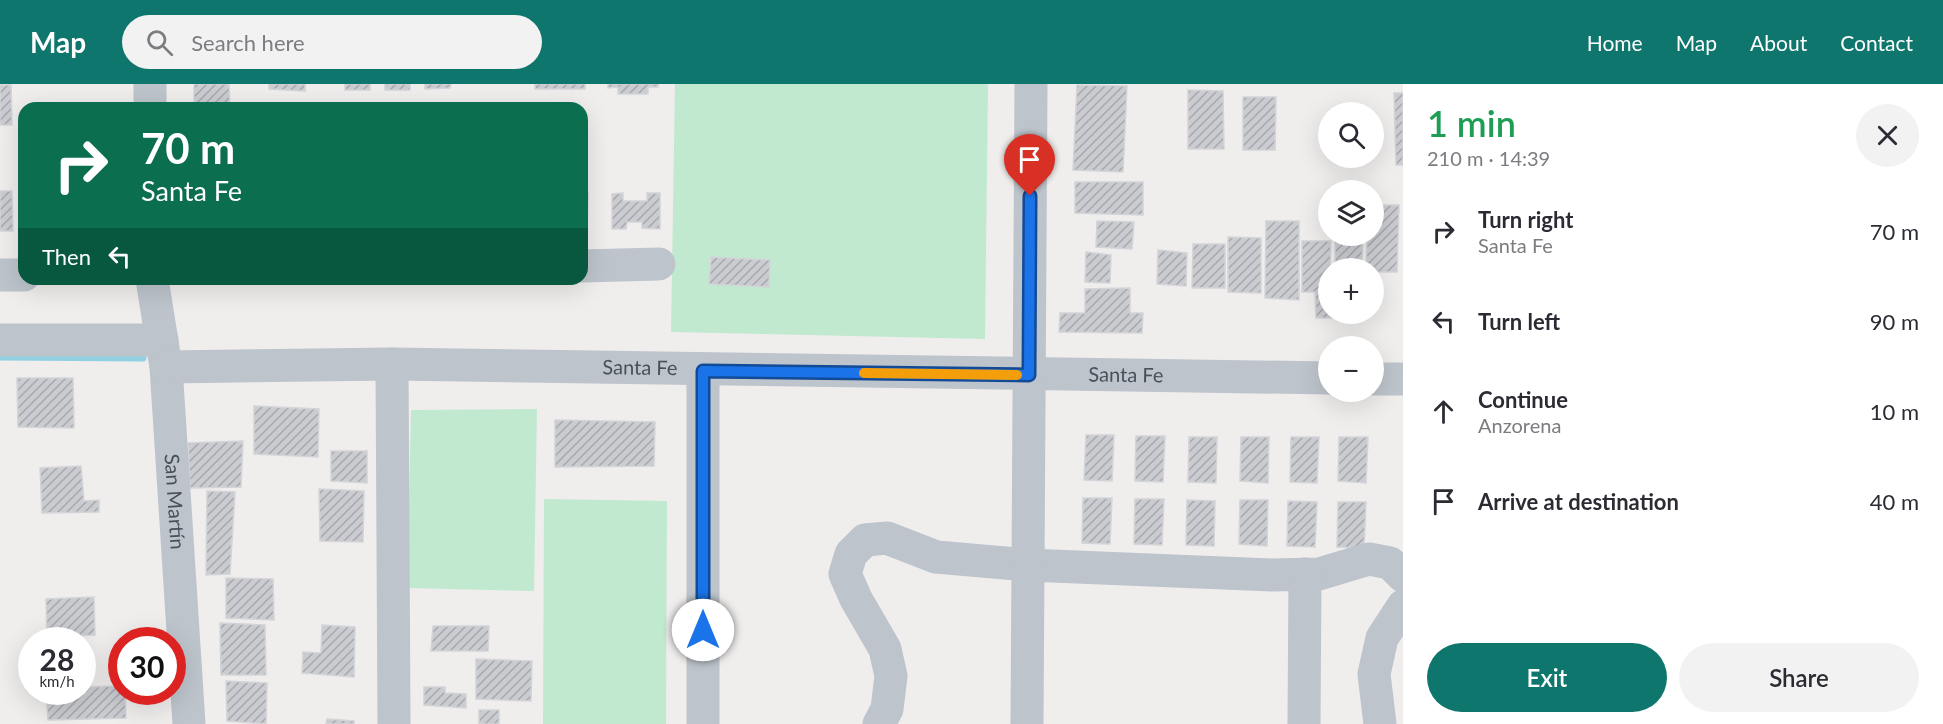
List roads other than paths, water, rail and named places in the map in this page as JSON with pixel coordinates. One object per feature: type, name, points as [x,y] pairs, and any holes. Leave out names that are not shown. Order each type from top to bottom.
[{"type":"street","points":[[150,84],[150,102]]},
{"type":"street","points":[[1027,724],[1031,84]]},
{"type":"street","points":[[588,266],[659,264]]},
{"type":"street","points":[[0,275],[18,275]]},
{"type":"street","name":"San Martín","points":[[153,285],[164,354],[189,724]]},
{"type":"street","name":"Santa Fe","points":[[0,340],[164,354],[392,364],[703,371],[1318,378]]},
{"type":"street","points":[[392,364],[394,724]]},
{"type":"street","points":[[703,371],[703,724]]},
{"type":"street","points":[[1384,379],[1403,379]]},
{"type":"street","points":[[879,724],[887,709],[891,676],[885,649],[856,599],[845,574],[850,554],[866,540],[887,538],[936,557],[1028,565],[1272,575],[1319,574],[1369,559],[1390,563],[1403,576]]},
{"type":"street","points":[[1304,724],[1305,574]]},
{"type":"street","points":[[1380,724],[1374,674],[1382,638],[1403,606]]},
{"type":"waterway","points":[[0,357],[143,358]]}]
